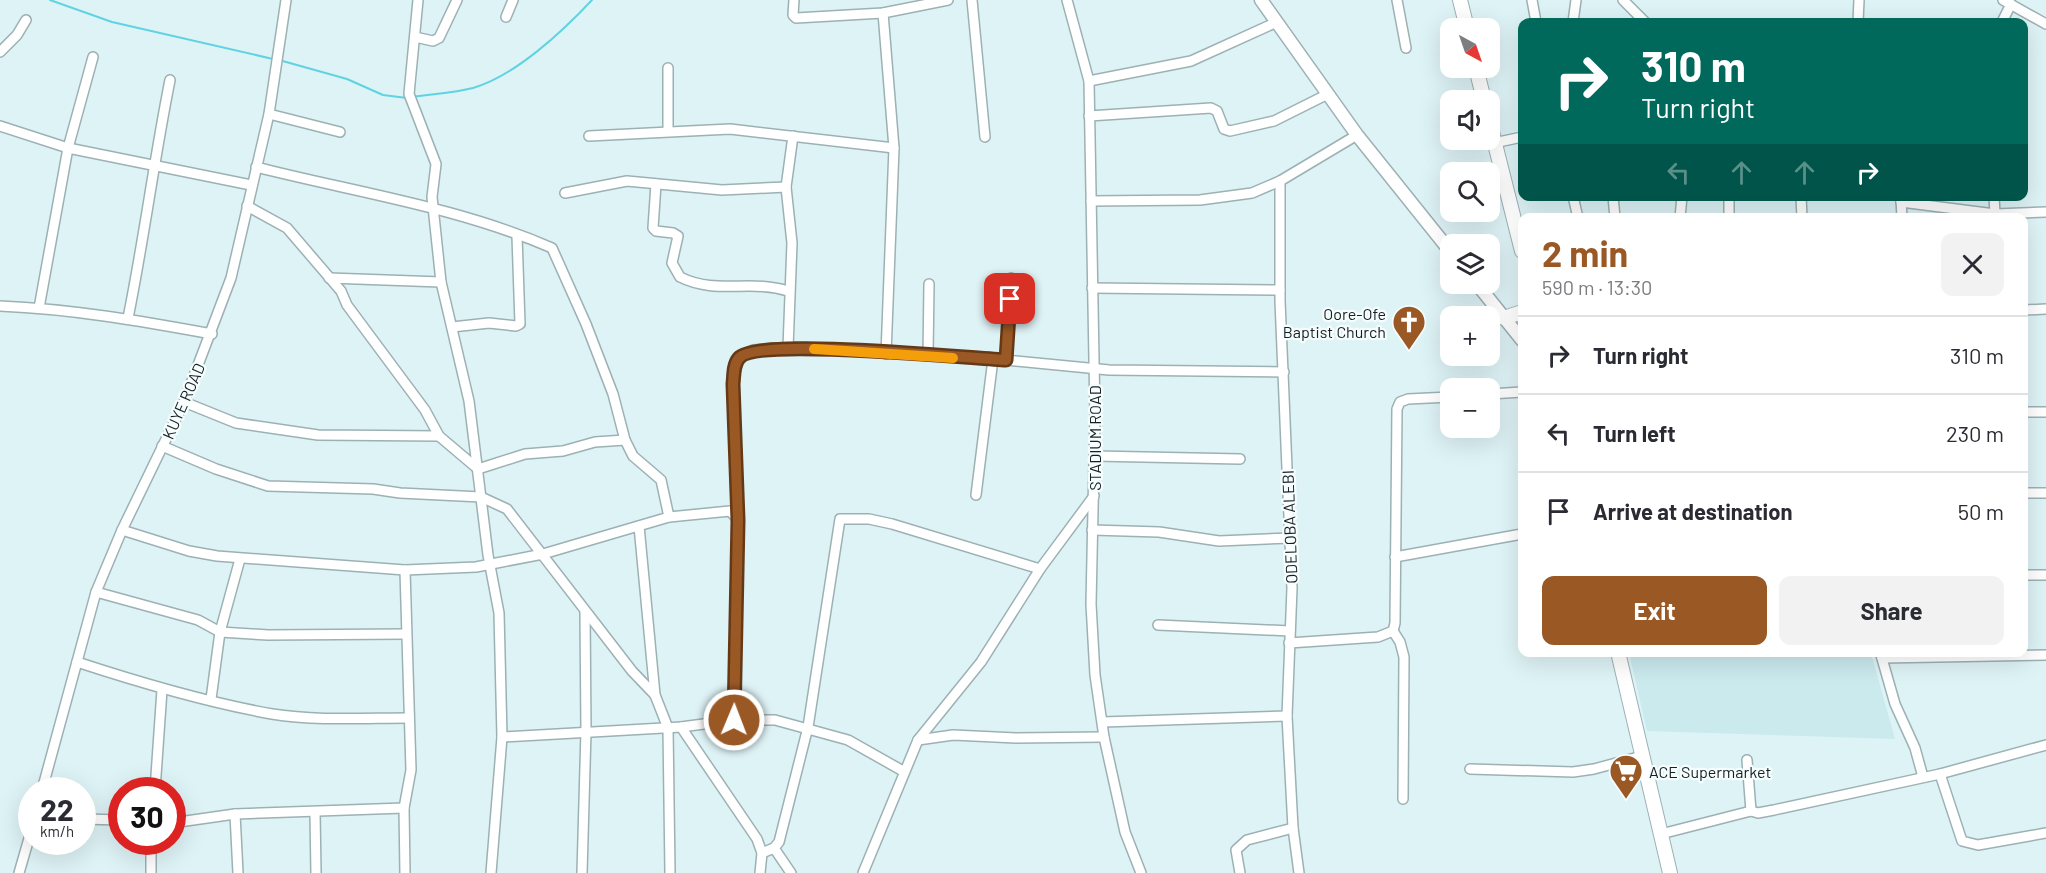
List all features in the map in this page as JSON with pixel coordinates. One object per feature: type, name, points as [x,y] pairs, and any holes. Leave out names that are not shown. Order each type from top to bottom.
[{"type":"highway","points":[[1460,0],[1464,18]]},
{"type":"highway","points":[[1496,150],[1518,236]]},
{"type":"highway","points":[[1504,318],[1518,313]]},
{"type":"highway","points":[[1619,657],[1670,873]]},
{"type":"main road","points":[[1262,0],[1357,135],[1440,239]]},
{"type":"main road","points":[[1485,294],[1518,335]]},
{"type":"street","name":"KUYE ROAD","points":[[46,777],[96,592],[122,530],[184,402],[212,334],[231,278],[269,114],[286,0]]},
{"type":"street","points":[[417,0],[409,94],[436,164],[432,186],[433,210],[441,282],[469,401],[481,497],[500,613],[502,737],[491,873]]},
{"type":"street","points":[[415,37],[433,41],[439,38],[457,0]]},
{"type":"street","points":[[506,17],[513,0]]},
{"type":"street","points":[[794,0],[793,15],[796,18],[883,13],[899,5],[948,0]]},
{"type":"street","points":[[972,0],[985,137]]},
{"type":"street","name":"STADIUM ROAD","points":[[1066,0],[1089,81],[1095,456],[1092,530],[1093,653],[1104,737],[1125,832],[1141,873]]},
{"type":"street","points":[[1397,0],[1406,48]]},
{"type":"street","points":[[1532,0],[1535,18]]},
{"type":"street","points":[[1574,18],[1576,0]]},
{"type":"street","points":[[1623,0],[1641,18]]},
{"type":"street","points":[[1858,18],[1859,0]]},
{"type":"street","points":[[2003,18],[2007,2],[2046,24]]},
{"type":"street","points":[[883,13],[894,148],[886,354]]},
{"type":"street","points":[[0,52],[17,35],[26,20]]},
{"type":"street","points":[[1089,81],[1191,61],[1277,22]]},
{"type":"street","points":[[39,308],[68,148],[93,57]]},
{"type":"street","points":[[668,68],[668,131]]},
{"type":"street","points":[[128,318],[146,231],[153,165],[170,80]]},
{"type":"street","points":[[1089,116],[1211,108],[1217,111],[1224,129],[1230,131],[1274,121],[1328,94]]},
{"type":"street","points":[[269,114],[340,132]]},
{"type":"street","points":[[0,126],[68,148],[251,185]]},
{"type":"street","points":[[590,136],[730,129],[894,148]]},
{"type":"street","points":[[1091,201],[1227,199],[1252,193],[1280,181],[1357,135]]},
{"type":"street","points":[[788,348],[788,291],[792,243],[786,188],[793,136]]},
{"type":"street","points":[[1500,142],[1518,138]]},
{"type":"street","points":[[256,167],[344,190],[415,203],[547,246],[556,253],[613,394],[626,440],[633,456],[661,480],[669,517]]},
{"type":"street","name":"ODELOBA ALEBI","points":[[1280,181],[1280,290],[1290,538],[1287,716],[1293,828],[1299,873]]},
{"type":"street","points":[[564,193],[615,182],[722,190],[786,188]]},
{"type":"street","points":[[656,184],[653,228],[656,231],[673,233],[678,236],[672,263],[680,277],[709,287],[766,285],[788,291]]},
{"type":"street","points":[[1914,201],[1989,213]]},
{"type":"street","points":[[247,206],[287,228],[341,291],[347,305],[425,410],[439,436],[478,469]]},
{"type":"street","points":[[2020,213],[2046,212]]},
{"type":"street","points":[[452,327],[489,323],[516,326],[520,324],[517,236]]},
{"type":"street","points":[[329,278],[441,282]]},
{"type":"street","points":[[1006,360],[1011,278]]},
{"type":"street","points":[[928,356],[929,284]]},
{"type":"street","points":[[1092,288],[1280,290]]},
{"type":"street","points":[[0,306],[128,318],[212,334]]},
{"type":"street","points":[[2028,310],[2046,309]]},
{"type":"street","points":[[734,720],[738,520],[734,368],[739,357],[753,350],[788,348],[993,359],[1109,370],[1284,372]]},
{"type":"street","points":[[976,495],[993,359]]},
{"type":"street","points":[[1500,393],[1518,392]]},
{"type":"street","points":[[1403,798],[1404,657],[1400,642],[1393,631],[1395,623],[1397,409],[1400,402],[1408,399],[1440,397]]},
{"type":"street","points":[[184,402],[236,423],[318,435],[439,436]]},
{"type":"street","points":[[2028,412],[2046,412]]},
{"type":"street","points":[[478,469],[525,454],[563,451],[594,442],[626,440]]},
{"type":"street","points":[[162,446],[216,469],[268,486],[373,489],[400,493],[481,497],[507,509],[585,612],[632,671],[655,695]]},
{"type":"street","points":[[1095,456],[1240,459]]},
{"type":"street","points":[[2028,493],[2046,494]]},
{"type":"street","points":[[863,873],[903,771],[918,740],[981,662],[1040,569],[1094,496]]},
{"type":"street","points":[[122,530],[189,551],[240,559],[405,570],[491,565],[543,554],[669,517],[730,511],[738,520]]},
{"type":"street","points":[[762,853],[774,848],[779,842],[808,727],[840,519],[869,519],[892,524],[1040,569]]},
{"type":"street","points":[[639,526],[655,695],[668,728],[670,873]]},
{"type":"street","points":[[1092,530],[1159,532],[1220,541],[1290,538]]},
{"type":"street","points":[[1395,557],[1518,535]]},
{"type":"street","points":[[211,699],[220,632],[240,559]]},
{"type":"street","points":[[405,570],[411,770],[404,808],[405,873]]},
{"type":"street","points":[[2028,575],[2046,575]]},
{"type":"street","points":[[96,592],[190,618],[220,632],[268,635],[406,634]]},
{"type":"street","points":[[582,873],[586,731],[585,612]]},
{"type":"street","points":[[1158,625],[1290,631]]},
{"type":"street","points":[[1289,643],[1378,637],[1393,631]]},
{"type":"street","points":[[2028,655],[2046,655]]},
{"type":"street","points":[[1882,657],[1895,704],[1915,748],[1923,777]]},
{"type":"street","points":[[77,662],[162,690],[273,714],[326,718],[409,718]]},
{"type":"street","points":[[156,777],[162,690]]},
{"type":"street","points":[[1103,722],[1287,716]]},
{"type":"street","points":[[502,737],[668,728],[734,720],[775,720],[808,727],[848,740],[903,771]]},
{"type":"street","points":[[681,727],[757,839],[762,853],[760,873]]},
{"type":"street","points":[[918,740],[953,735],[1016,738],[1104,737]]},
{"type":"street","points":[[1661,834],[1751,811],[1758,813],[1774,810],[1940,774],[2046,745]]},
{"type":"street","points":[[1470,770],[1573,772],[1642,756]]},
{"type":"street","points":[[1747,760],[1751,811]]},
{"type":"street","points":[[1940,774],[1962,841],[1978,844],[2046,833]]},
{"type":"street","points":[[186,821],[235,814],[315,813],[404,808]]},
{"type":"street","points":[[315,813],[316,873]]},
{"type":"street","points":[[235,814],[238,873]]},
{"type":"street","points":[[1240,873],[1236,850],[1241,843],[1293,828]]},
{"type":"street","points":[[774,848],[791,873]]},
{"type":"street","points":[[19,873],[24,855]]},
{"type":"street","points":[[151,855],[151,873]]},
{"type":"shaded area","points":[[1630,657],[1872,657],[1895,739],[1647,731]]},
{"type":"waterway","points":[[50,0],[112,22],[273,59]]},
{"type":"waterway","points":[[413,97],[473,88],[505,74],[553,38],[592,0]]},
{"type":"waterway","points":[[279,60],[347,79],[383,95],[407,98]]},
{"type":"slow traffic","points":[[814,349],[953,358]]},
{"type":"place","name":"Oore-Ofe Baptist Church","points":[[1409,351]]},
{"type":"place","name":"ACE Supermarket","points":[[1626,800]]},
{"type":"route","points":[[734,720],[735,555],[738,520],[733,384],[734,368],[739,357],[753,350],[792,347],[1006,360],[1010,299]]}]
